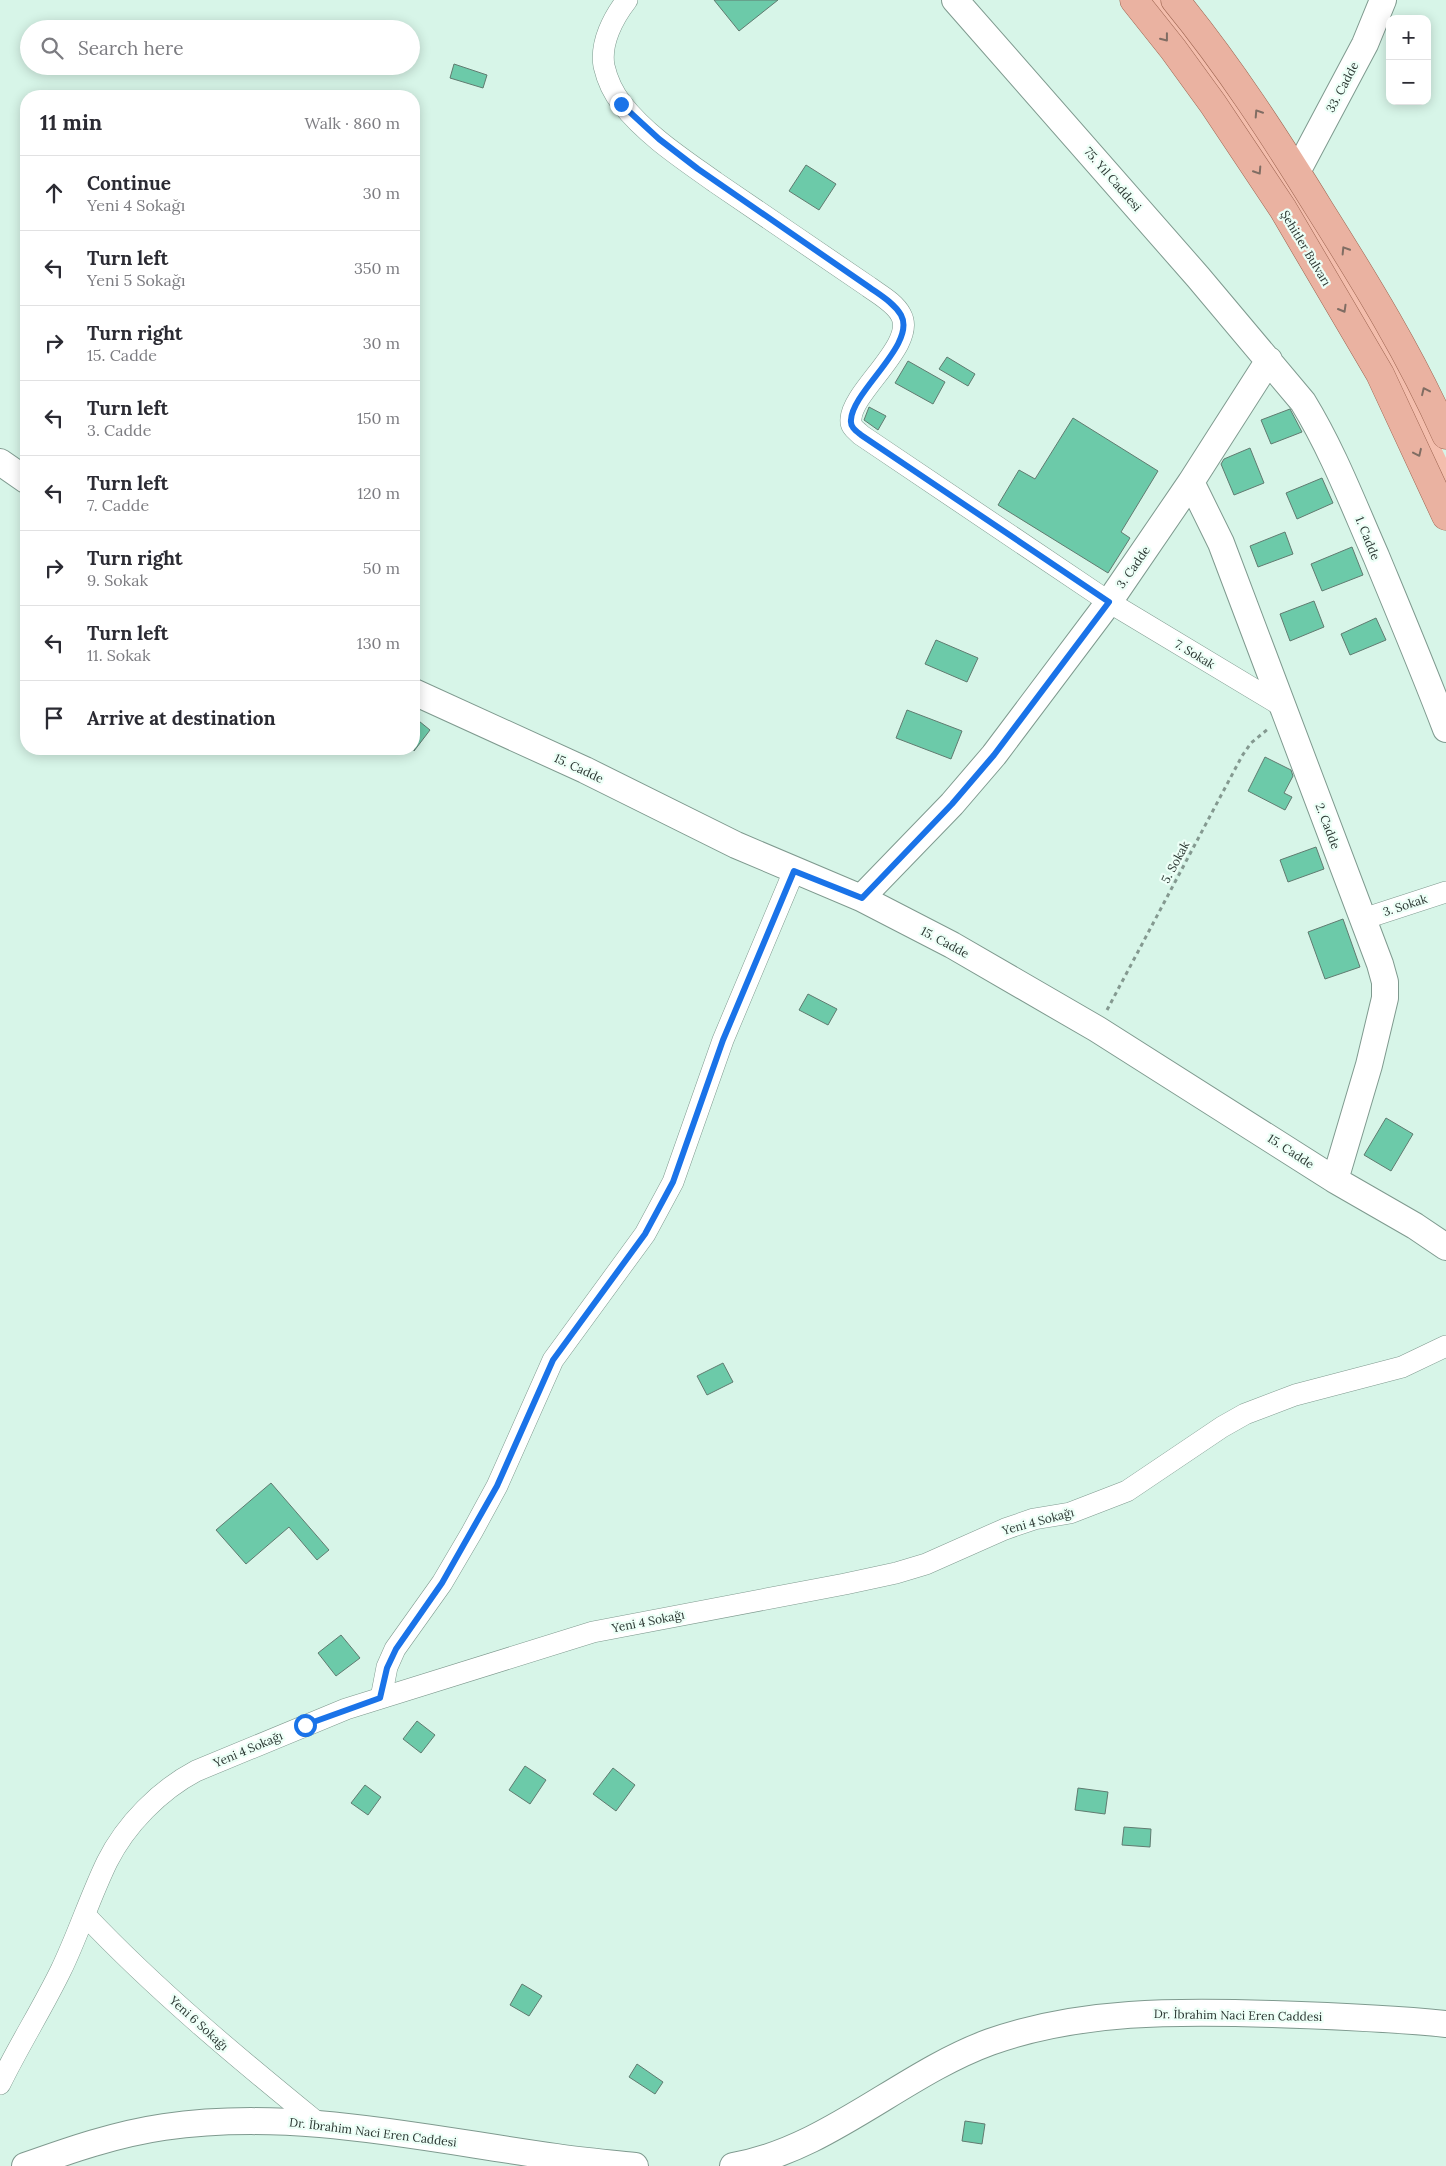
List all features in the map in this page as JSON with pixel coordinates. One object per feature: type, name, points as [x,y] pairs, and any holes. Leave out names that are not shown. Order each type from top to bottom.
[{"type":"main road","name":"Şehitler Bulvarı","points":[[1134,0],[1174,49],[1288,217],[1380,374],[1446,516]]},
{"type":"main road","points":[[1175,0],[1235,78],[1297,172],[1394,331],[1415,369],[1446,435]]},
{"type":"street","name":"7. Sokak","points":[[627,0],[609,30],[604,49],[604,67],[612,89],[631,114],[659,139],[759,212],[869,287],[892,304],[901,314],[904,326],[902,334],[890,357],[858,401],[850,418],[852,427],[861,435],[1109,602],[1285,713]]},
{"type":"street","name":"75. Yıl Caddesi","points":[[955,0],[1269,360]]},
{"type":"street","name":"33. Cadde","points":[[1297,172],[1365,44],[1383,0]]},
{"type":"street","name":"3. Cadde","points":[[862,898],[946,810],[994,755],[1109,602],[1191,482],[1269,360]]},
{"type":"street","name":"1. Cadde","points":[[1269,360],[1315,422],[1345,482],[1404,621],[1446,729]]},
{"type":"street","points":[[0,462],[20,476]]},
{"type":"street","name":"2. Cadde","points":[[1191,482],[1221,543],[1380,964],[1385,982],[1385,998],[1369,1065],[1335,1180]]},
{"type":"street","name":"15. Cadde","points":[[420,695],[586,770],[719,837],[794,871],[862,898],[1008,976],[1097,1029],[1335,1180],[1415,1226],[1446,1247]]},
{"type":"street","points":[[380,1698],[387,1668],[396,1649],[442,1583],[493,1494],[553,1360],[619,1272],[665,1200],[744,988],[794,871]]},
{"type":"street","name":"3. Sokak","points":[[1363,919],[1446,892]]},
{"type":"street","name":"Yeni 4 Sokağı","points":[[0,2084],[52,1988],[108,1860],[129,1830],[156,1798],[176,1782],[196,1771],[305,1725],[380,1698],[593,1632],[845,1584],[896,1573],[918,1566],[1005,1529],[1034,1519],[1070,1513],[1127,1491],[1245,1414],[1295,1395],[1402,1367],[1446,1346]]},
{"type":"street","name":"Yeni 6 Sokağı","points":[[85,1915],[119,1950],[205,2030],[319,2124]]},
{"type":"street","name":"Dr. İbrahim Naci Eren Caddesi","points":[[733,2166],[767,2157],[799,2144],[958,2056],[990,2042],[1026,2031],[1069,2022],[1121,2015],[1190,2012],[1326,2016],[1446,2024]]},
{"type":"street","name":"Dr. İbrahim Naci Eren Caddesi","points":[[25,2166],[68,2151],[164,2127],[239,2121],[319,2124],[439,2139],[557,2158],[635,2166]]},
{"type":"path","name":"5. Sokak","points":[[1097,1029],[1242,756],[1261,734],[1285,713]]},
{"type":"shaded area","points":[[1148,0],[1164,0],[1313,216],[1433,430],[1446,458],[1446,488]]},
{"type":"building","points":[[714,0],[778,0],[739,31]]},
{"type":"building","points":[[454,64],[487,75],[483,88],[450,78]]},
{"type":"building","points":[[806,165],[836,184],[819,210],[789,191]]},
{"type":"building","points":[[947,357],[975,374],[968,386],[939,369]]},
{"type":"building","points":[[908,361],[945,382],[933,404],[895,383]]},
{"type":"building","points":[[869,407],[886,416],[878,430],[864,420]]},
{"type":"building","points":[[1290,409],[1302,432],[1271,444],[1261,420]]},
{"type":"building","points":[[1073,418],[1158,471],[1121,532],[1130,538],[1108,573],[998,505],[1019,470],[1035,479]]},
{"type":"building","points":[[1250,448],[1264,483],[1234,495],[1221,464],[1224,459]]},
{"type":"building","points":[[1322,478],[1333,503],[1297,519],[1286,493]]},
{"type":"building","points":[[1285,532],[1293,554],[1258,567],[1250,546]]},
{"type":"building","points":[[1352,547],[1363,575],[1322,591],[1311,564]]},
{"type":"building","points":[[1314,601],[1324,627],[1290,641],[1280,614]]},
{"type":"building","points":[[1376,618],[1386,640],[1350,655],[1341,634]]},
{"type":"building","points":[[936,640],[978,658],[967,682],[925,664]]},
{"type":"building","points":[[907,710],[962,731],[951,759],[896,738]]},
{"type":"building","points":[[420,722],[430,730],[420,743]]},
{"type":"building","points":[[1265,757],[1291,770],[1293,776],[1284,793],[1292,797],[1285,810],[1248,791]]},
{"type":"building","points":[[1316,847],[1324,869],[1288,882],[1280,860]]},
{"type":"building","points":[[1343,919],[1360,967],[1325,979],[1308,932]]},
{"type":"building","points":[[808,994],[837,1009],[828,1025],[799,1010]]},
{"type":"building","points":[[1386,1118],[1413,1134],[1391,1171],[1364,1155]]},
{"type":"building","points":[[723,1363],[733,1382],[707,1395],[697,1376]]},
{"type":"building","points":[[271,1483],[329,1550],[317,1560],[289,1527],[246,1564],[216,1530]]},
{"type":"building","points":[[341,1635],[360,1658],[336,1676],[318,1653]]},
{"type":"building","points":[[417,1721],[435,1735],[421,1753],[403,1739]]},
{"type":"building","points":[[525,1766],[546,1780],[530,1804],[509,1790]]},
{"type":"building","points":[[613,1768],[635,1785],[616,1811],[593,1794]]},
{"type":"building","points":[[365,1785],[381,1797],[368,1815],[351,1803]]},
{"type":"building","points":[[1078,1788],[1108,1792],[1105,1814],[1075,1810]]},
{"type":"building","points":[[1124,1827],[1151,1829],[1150,1847],[1122,1845]]},
{"type":"building","points":[[522,1984],[542,1996],[529,2016],[510,2005]]},
{"type":"building","points":[[637,2064],[663,2082],[655,2094],[629,2077]]},
{"type":"building","points":[[965,2121],[985,2124],[982,2144],[962,2141]]},
{"type":"route","points":[[305,1725],[380,1698],[387,1668],[396,1649],[442,1583],[497,1486],[553,1360],[619,1272],[665,1200],[723,1040],[794,871],[862,898],[910,850],[994,755],[1109,602],[861,435],[852,427],[850,418],[858,401],[899,342],[904,326],[901,314],[887,300],[869,287],[698,169],[659,139],[621,104]]}]
